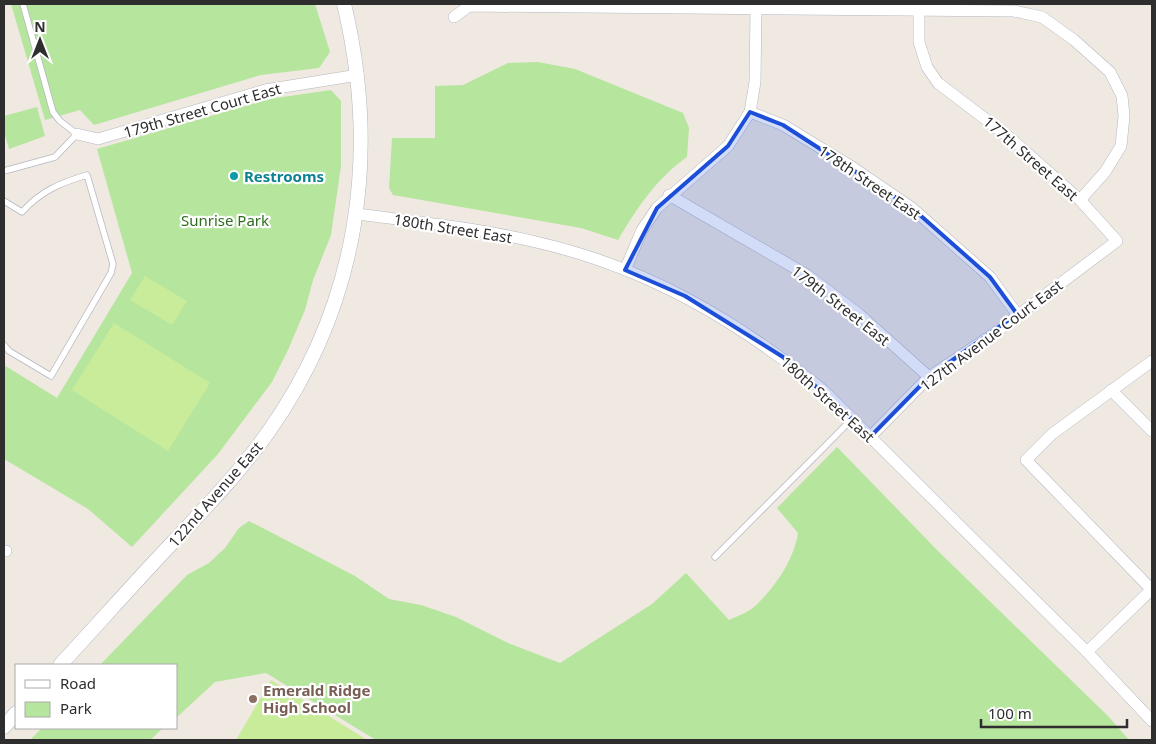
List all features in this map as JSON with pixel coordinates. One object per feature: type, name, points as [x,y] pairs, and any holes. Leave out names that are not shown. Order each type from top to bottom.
[{"type":"street","name":"122nd Avenue East","points":[[61,664],[230,480],[269,432],[301,379],[332,312],[348,260],[357,214],[362,155],[358,75],[344,4]]},
{"type":"street","points":[[454,17],[469,6],[700,6],[919,10],[1014,12],[1042,17],[1093,55],[1110,72],[1122,96],[1124,116],[1121,146],[1105,172],[1080,200]]},
{"type":"street","points":[[625,270],[642,230],[657,208],[669,195],[728,146],[750,112],[755,82],[756,8]]},
{"type":"street","name":"177th Street East","points":[[919,10],[919,42],[928,67],[938,83],[1009,137],[1080,200],[1117,241]]},
{"type":"street","name":"179th Street Court East","points":[[77,134],[91,138],[104,138],[264,90],[358,75]]},
{"type":"street","name":"178th Street East","points":[[750,112],[783,125],[852,166],[912,208],[990,277],[1018,314]]},
{"type":"street","name":"179th Street East","points":[[669,195],[808,275],[860,315],[929,377]]},
{"type":"street","name":"180th Street East","points":[[357,214],[500,234],[586,255],[685,296],[724,317],[783,357],[853,418],[1087,652],[1152,721]]},
{"type":"street","name":"127th Avenue Court East","points":[[871,436],[929,377],[992,335],[1117,241]]},
{"type":"street","points":[[1087,652],[1152,589],[1026,460],[1052,434],[1152,361]]},
{"type":"street","points":[[1111,390],[1152,432]]},
{"type":"street","points":[[4,727],[15,714]]},
{"type":"lane","points":[[4,171],[55,157],[77,134],[60,121],[53,112],[23,4]]},
{"type":"lane","points":[[4,201],[22,212],[43,192],[59,183],[87,175],[113,269],[51,376],[9,351],[4,345]]},
{"type":"lane","points":[[715,557],[853,418]]},
{"type":"highlighted area","points":[[750,112],[783,125],[912,208],[990,277],[1017,314],[929,377],[871,436],[783,357],[685,296],[625,270],[657,208],[728,146]]},
{"type":"green space","points":[[11,4],[315,4],[330,52],[319,68],[261,75],[94,125],[80,110],[45,120]]},
{"type":"green space","points":[[538,62],[575,69],[683,113],[689,128],[687,157],[657,184],[632,217],[618,240],[581,228],[393,195],[389,188],[392,138],[435,138],[435,86],[463,85],[508,63]]},
{"type":"green space","name":"Sunrise Park","points":[[331,90],[341,101],[341,166],[331,235],[313,280],[305,310],[288,350],[272,382],[218,454],[132,547],[88,509],[4,459],[4,365],[57,398],[132,273],[97,149],[269,99]]},
{"type":"green space","points":[[37,107],[45,136],[9,149],[4,132],[4,116]]},
{"type":"green space","points":[[145,276],[187,301],[172,325],[130,300]]},
{"type":"green space","points":[[114,323],[210,383],[168,451],[72,390]]},
{"type":"green space","points":[[837,447],[938,551],[1108,716],[1129,740],[376,740],[266,673],[215,682],[178,716],[178,664],[101,664],[187,575],[209,563],[225,548],[239,528],[249,521],[355,576],[389,599],[421,605],[456,617],[508,643],[560,663],[652,604],[686,573],[729,620],[754,607],[776,583],[788,564],[796,543],[798,533],[777,508]]},
{"type":"green space","points":[[271,680],[364,738],[365,740],[236,740]]},
{"type":"green space","points":[[41,729],[162,729],[150,740],[30,740]]},
{"type":"place","name":"Restrooms","points":[[234,176]]},
{"type":"place","name":"Emerald Ridge High School","points":[[253,699]]}]
